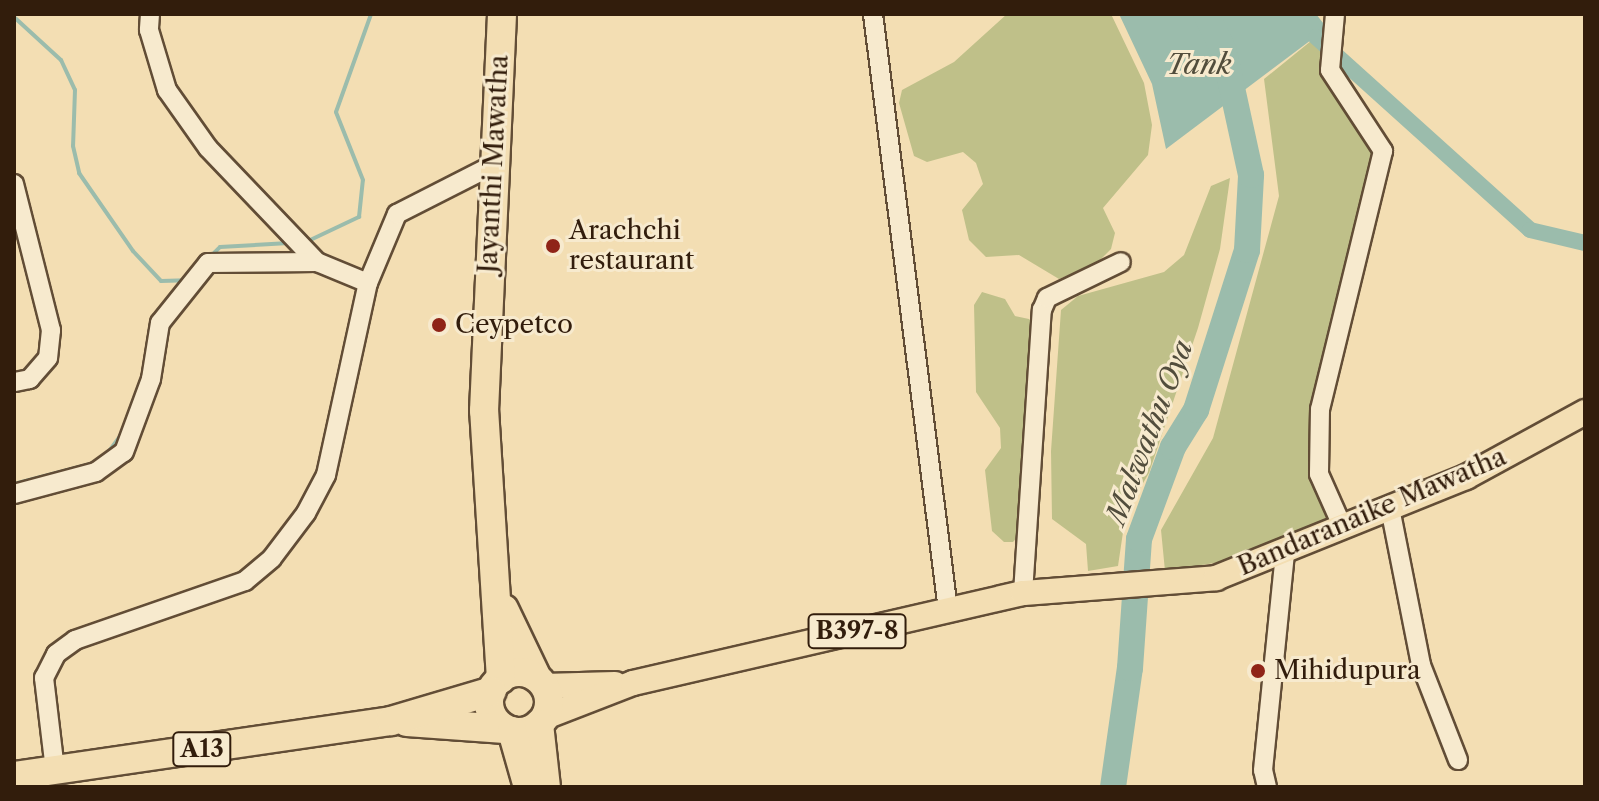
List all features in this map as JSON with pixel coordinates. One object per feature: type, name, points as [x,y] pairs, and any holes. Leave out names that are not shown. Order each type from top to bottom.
[{"type":"highway","name":"Jayanthi Mawatha","points":[[496,685],[500,602],[487,506],[484,411],[502,14]]},
{"type":"highway","name":"Jayanthi Mawatha","points":[[500,602],[540,682]]},
{"type":"highway","points":[[525,725],[491,713],[496,685],[519,672],[540,682],[549,701],[525,725],[528,787]]},
{"type":"highway","name":"Bandaranaike Mawatha","points":[[14,776],[62,775],[391,721],[496,685]]},
{"type":"highway","name":"Bandaranaike Mawatha","points":[[391,721],[525,725]]},
{"type":"highway","points":[[525,725],[546,787]]},
{"type":"main road","name":"Bandaranaike Mawatha","points":[[525,725],[633,683],[1023,593],[1082,585],[1186,582],[1285,553],[1466,477],[1585,412]]},
{"type":"main road","name":"Bandaranaike Mawatha","points":[[540,682],[633,683]]},
{"type":"street","points":[[150,14],[149,30],[167,90],[208,148],[305,249],[368,283]]},
{"type":"street","points":[[873,14],[948,610]]},
{"type":"street","points":[[1335,14],[1330,70],[1383,151],[1320,409],[1319,474],[1343,528]]},
{"type":"street","points":[[62,775],[44,678],[56,654],[75,640],[245,581],[272,558],[306,513],[326,475],[368,283],[397,214],[493,165]]},
{"type":"street","points":[[14,184],[51,330],[48,358],[30,379],[14,382]]},
{"type":"street","points":[[14,494],[96,472],[124,452],[151,379],[160,323],[208,263],[305,249]]},
{"type":"street","points":[[1023,593],[1042,310],[1047,298],[1121,262]]},
{"type":"street","points":[[1390,508],[1421,665],[1458,760]]},
{"type":"street","points":[[1267,787],[1263,770],[1285,553]]},
{"type":"green space","points":[[1007,14],[1111,14],[1144,83],[1152,125],[1148,155],[1103,208],[1115,233],[1111,249],[1096,264],[1059,279],[1019,255],[986,257],[969,240],[962,210],[983,184],[976,163],[963,152],[927,162],[914,156],[899,103],[902,90],[954,62]]},
{"type":"green space","points":[[1327,28],[1330,70],[1376,139],[1320,409],[1333,525],[1251,557],[1165,571],[1161,530],[1213,438],[1279,196],[1264,79]]},
{"type":"green space","points":[[1230,178],[1220,249],[1198,328],[1149,473],[1126,512],[1118,566],[1088,571],[1086,544],[1052,519],[1051,451],[1061,310],[1078,296],[1164,272],[1184,255],[1211,186]]},
{"type":"green space","points":[[982,292],[1005,299],[1015,316],[1029,319],[1038,328],[1020,534],[1013,542],[1004,542],[992,531],[985,470],[1001,448],[1000,428],[976,392],[974,305]]},
{"type":"water","name":"Tank","points":[[1119,14],[1316,14],[1327,28],[1166,149],[1152,84]]},
{"type":"waterway","points":[[306,242],[359,217],[363,180],[336,112],[371,14]]},
{"type":"waterway","name":"Malwathu Oya","points":[[1113,787],[1130,668],[1139,539],[1173,447],[1196,410],[1247,250],[1251,175],[1224,51],[1206,14]]},
{"type":"waterway","points":[[14,17],[61,60],[75,90],[73,146],[79,173],[133,251],[161,281],[186,280]]},
{"type":"waterway","points":[[1316,37],[1530,230],[1585,243]]},
{"type":"waterway","points":[[210,257],[220,247],[289,243]]},
{"type":"waterway","points":[[107,454],[121,435]]},
{"type":"waterway","points":[[14,484],[94,463]]},
{"type":"place","name":"Arachchi restaurant","points":[[553,246]]},
{"type":"place","name":"Ceypetco","points":[[439,325]]},
{"type":"place","name":"Mihidupura","points":[[1258,671]]}]
